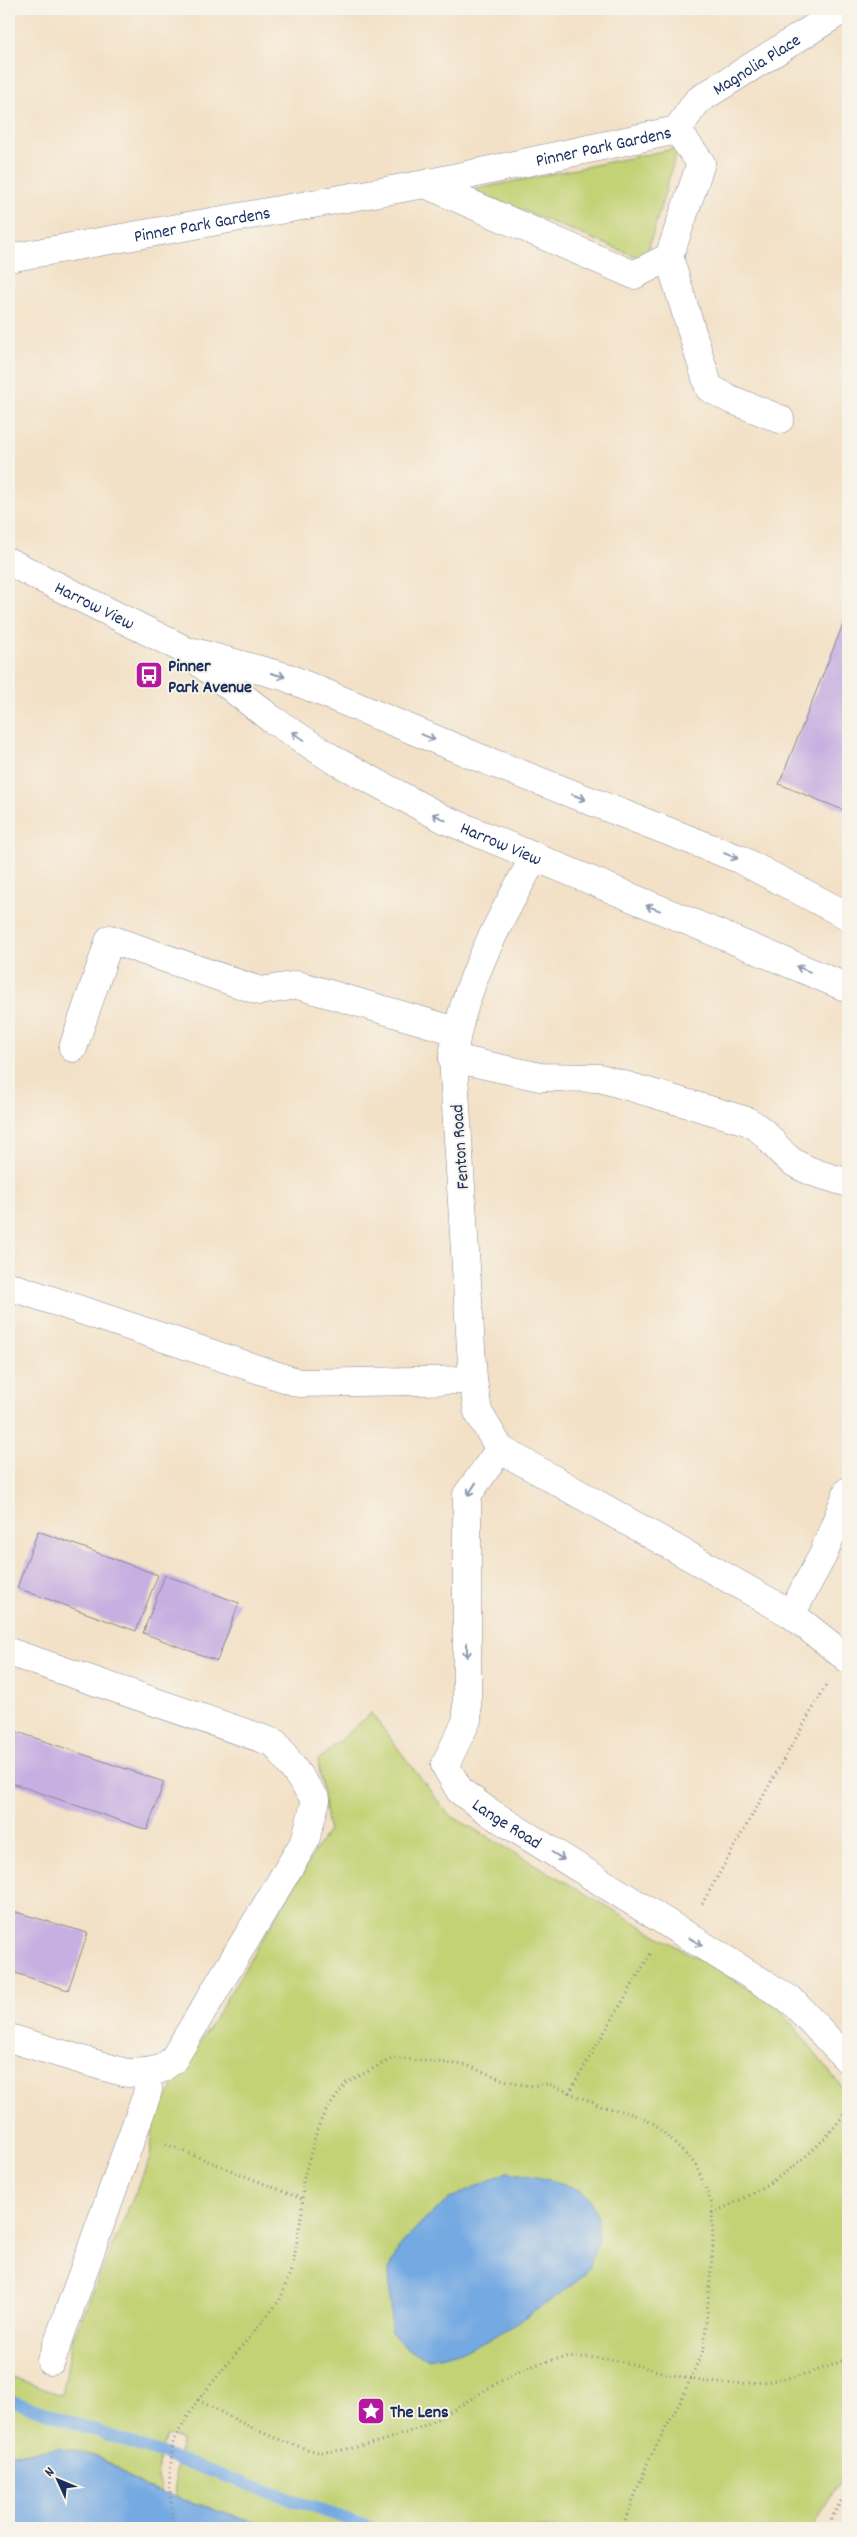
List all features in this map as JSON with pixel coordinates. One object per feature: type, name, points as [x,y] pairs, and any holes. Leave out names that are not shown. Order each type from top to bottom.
[{"type":"street","name":"Magnolia Place","points":[[676,130],[697,101],[844,9]]},
{"type":"street","name":"Pinner Park Gardens","points":[[9,258],[426,184],[676,130],[701,163],[669,257]]},
{"type":"street","points":[[426,184],[634,275],[669,257],[709,388],[730,399],[780,419]]},
{"type":"street","name":"Harrow View","points":[[9,562],[180,648],[286,678],[475,756],[739,859],[848,916]]},
{"type":"street","name":"Harrow View","points":[[180,648],[270,718],[334,760],[444,819],[535,856],[644,905],[848,988]]},
{"type":"street","name":"Fenton Road","points":[[500,1450],[478,1412],[473,1380],[453,1058],[456,1031],[495,928],[535,856]]},
{"type":"street","points":[[73,1048],[110,939],[260,990],[298,985],[456,1031]]},
{"type":"street","points":[[453,1058],[540,1077],[600,1078],[747,1121],[762,1129],[788,1158],[798,1165],[848,1183]]},
{"type":"street","points":[[9,1286],[299,1383],[473,1380]]},
{"type":"street","points":[[500,1450],[791,1614],[845,1658]]},
{"type":"street","name":"Lange Road","points":[[500,1450],[467,1495],[467,1720],[445,1765],[460,1791],[488,1812],[792,2001],[848,2060]]},
{"type":"street","points":[[791,1614],[823,1555],[848,1491]]},
{"type":"street","points":[[9,1652],[275,1743],[316,1800],[305,1841],[173,2060],[162,2069],[127,2073],[9,2038]]},
{"type":"street","points":[[50,2360],[146,2097],[148,2090],[146,2072]]},
{"type":"path","points":[[700,1909],[845,1658]]},
{"type":"path","points":[[569,2092],[654,1947]]},
{"type":"path","points":[[174,2528],[169,2486],[173,2442],[198,2400],[280,2300],[293,2265],[303,2181],[318,2127],[346,2083],[393,2058],[466,2065],[504,2080],[529,2086],[548,2084],[603,2107],[630,2113],[655,2124],[696,2165],[712,2204],[708,2325],[704,2348],[648,2462],[622,2528]]},
{"type":"path","points":[[712,2213],[738,2203],[754,2193],[814,2149],[848,2109]]},
{"type":"path","points":[[157,2140],[302,2200]]},
{"type":"path","points":[[198,2400],[272,2438],[318,2452],[370,2444],[425,2425],[517,2373],[552,2360],[586,2356],[626,2362],[690,2379],[715,2382],[757,2381],[818,2371],[848,2358]]},
{"type":"path","points":[[826,2528],[848,2489]]},
{"type":"green space","points":[[678,148],[645,260],[472,190]]},
{"type":"green space","points":[[371,1713],[448,1814],[776,2004],[848,2095],[848,2466],[813,2528],[276,2528],[176,2498],[175,2476],[181,2440],[167,2435],[158,2463],[161,2493],[144,2486],[108,2462],[79,2451],[37,2451],[16,2454],[9,2452],[9,2377],[62,2395],[73,2338],[150,2158],[154,2119],[328,1830],[318,1760]],"holes":[[[507,2172],[566,2185],[584,2275],[488,2340],[428,2359],[399,2247],[423,2221],[451,2198]]]},
{"type":"water","points":[[507,2172],[562,2183],[582,2192],[589,2198],[597,2215],[598,2236],[589,2266],[585,2273],[569,2287],[488,2340],[440,2357],[427,2358],[416,2354],[391,2332],[389,2270],[399,2247],[423,2221],[451,2198]]},
{"type":"water","points":[[59,2448],[100,2458],[145,2488],[276,2528],[34,2528],[9,2521],[9,2452],[16,2454]]},
{"type":"building","points":[[848,612],[848,812],[779,784]]},
{"type":"building","points":[[38,1531],[158,1575],[136,1631],[17,1588]]},
{"type":"building","points":[[165,1575],[239,1603],[217,1661],[143,1633]]},
{"type":"building","points":[[9,1729],[164,1782],[147,1830],[9,1782]]},
{"type":"building","points":[[9,1910],[88,1933],[68,1990],[9,1971]]},
{"type":"waterway","points":[[9,2400],[372,2528]]},
{"type":"place","name":"Pinner Park Avenue","points":[[149,675]]},
{"type":"place","name":"The Lens","points":[[371,2411]]}]
